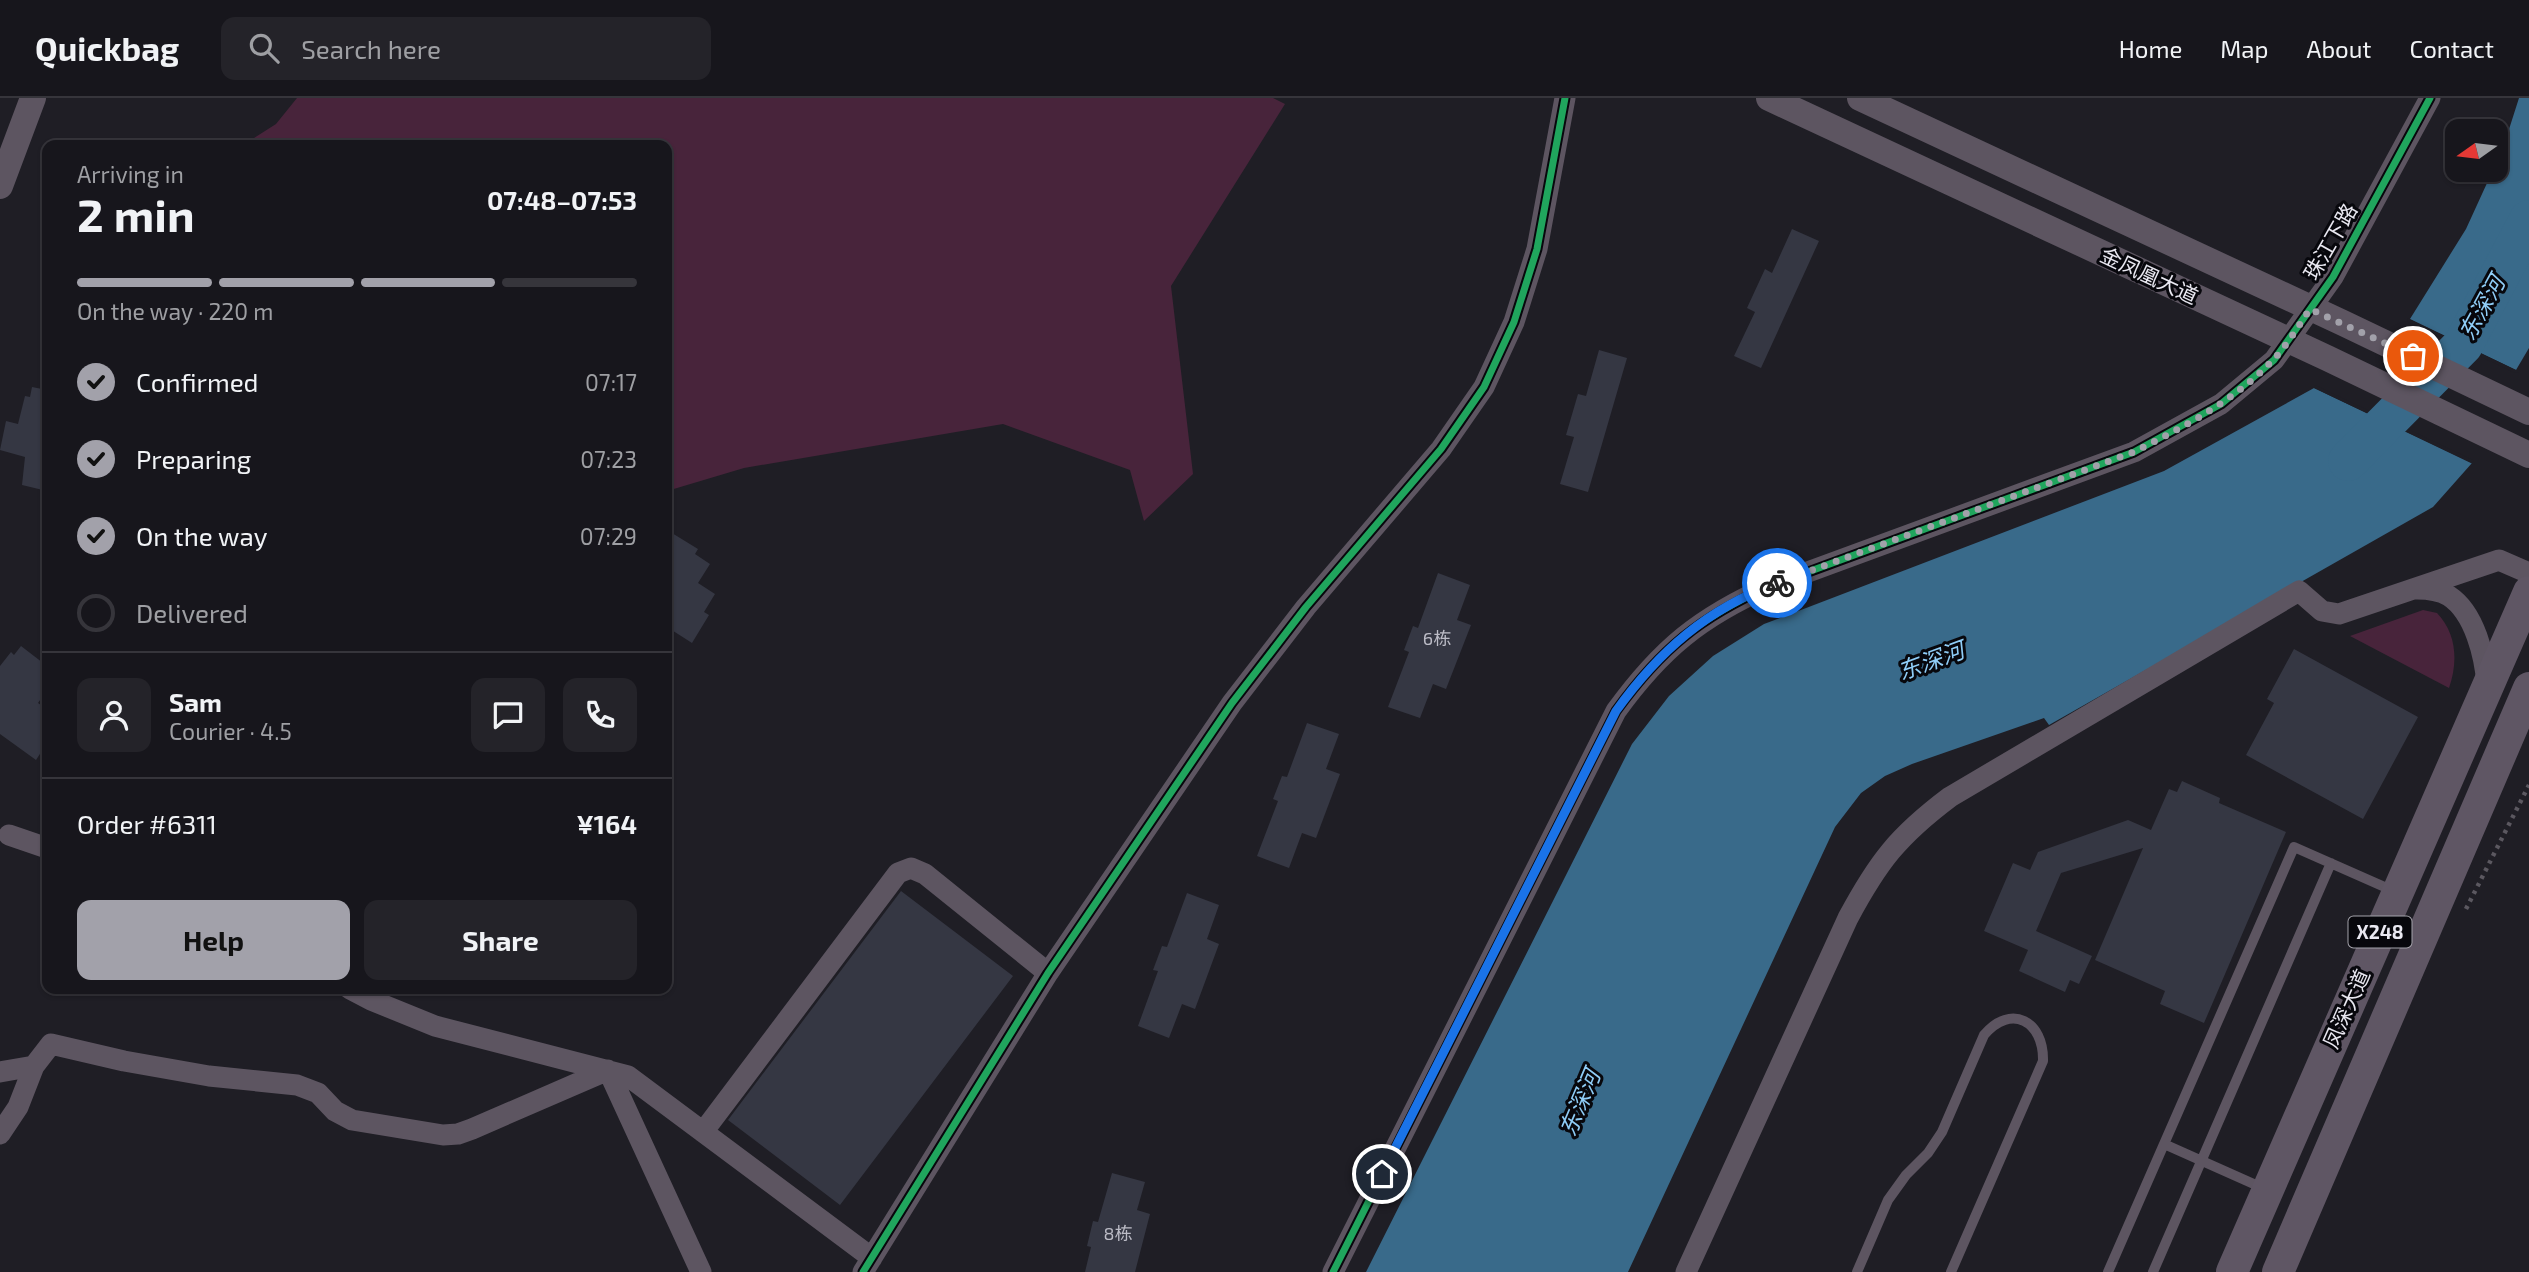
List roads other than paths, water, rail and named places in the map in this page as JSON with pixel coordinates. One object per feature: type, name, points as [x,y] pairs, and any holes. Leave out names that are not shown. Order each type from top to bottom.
[{"type":"main road","name":"凤深大道","points":[[2231,1272],[2529,592]]},
{"type":"main road","name":"凤深大道","points":[[2278,1272],[2529,688]]},
{"type":"street","points":[[0,186],[33,98]]},
{"type":"street","points":[[360,994],[435,1026],[628,1076],[703,1132],[868,1265],[1048,973],[1232,703],[1306,607],[1441,449],[1483,387],[1514,322],[1537,249],[1565,98]]},
{"type":"street","name":"金凤凰大道","points":[[1769,98],[2529,455]]},
{"type":"street","name":"金凤凰大道","points":[[1860,98],[2529,412]]},
{"type":"street","name":"珠江下路","points":[[1333,1272],[1616,711],[1639,678],[1667,649],[1733,602],[2134,452],[2221,404],[2274,360],[2333,277],[2430,98]]},
{"type":"street","points":[[1687,1272],[1848,918],[1889,851],[1916,822],[1950,797],[2299,591],[2322,611],[2334,614],[2499,560],[2529,573]]},
{"type":"street","points":[[2415,588],[2435,590],[2450,597],[2461,608],[2477,639],[2486,672],[2487,688]]},
{"type":"street","points":[[9,835],[42,846]]},
{"type":"street","points":[[703,1132],[898,873],[911,868],[925,874],[1048,973]]},
{"type":"street","points":[[0,1134],[18,1107],[34,1066],[51,1044],[124,1061],[209,1076],[297,1085],[318,1093],[335,1111],[352,1120],[443,1135],[472,1129],[608,1070]]},
{"type":"street","points":[[0,1072],[34,1066]]},
{"type":"street","points":[[608,1070],[701,1272]]},
{"type":"lane","points":[[2108,1272],[2294,847],[2397,893]]},
{"type":"lane","points":[[2154,1272],[2331,863]]},
{"type":"lane","points":[[1857,1272],[1888,1200],[1942,1132],[1984,1035],[2001,1021],[2014,1019],[2026,1022],[2035,1028],[2042,1039],[2043,1061],[1951,1272]]},
{"type":"lane","points":[[2164,1144],[2267,1190]]},
{"type":"water","points":[[2519,98],[2529,98],[2529,348],[2516,370],[2410,319],[2466,229],[2488,182],[2508,182],[2508,132]]},
{"type":"water","points":[[2314,388],[2472,463],[2433,507],[2049,725],[2044,718],[1912,764],[1885,776],[1861,793],[1835,827],[1628,1272],[1366,1272],[1632,744],[1669,696],[1713,656],[1764,624],[2164,471]]},
{"type":"waterway","name":"东深河","points":[[2348,461],[2463,345],[2529,220]]}]
